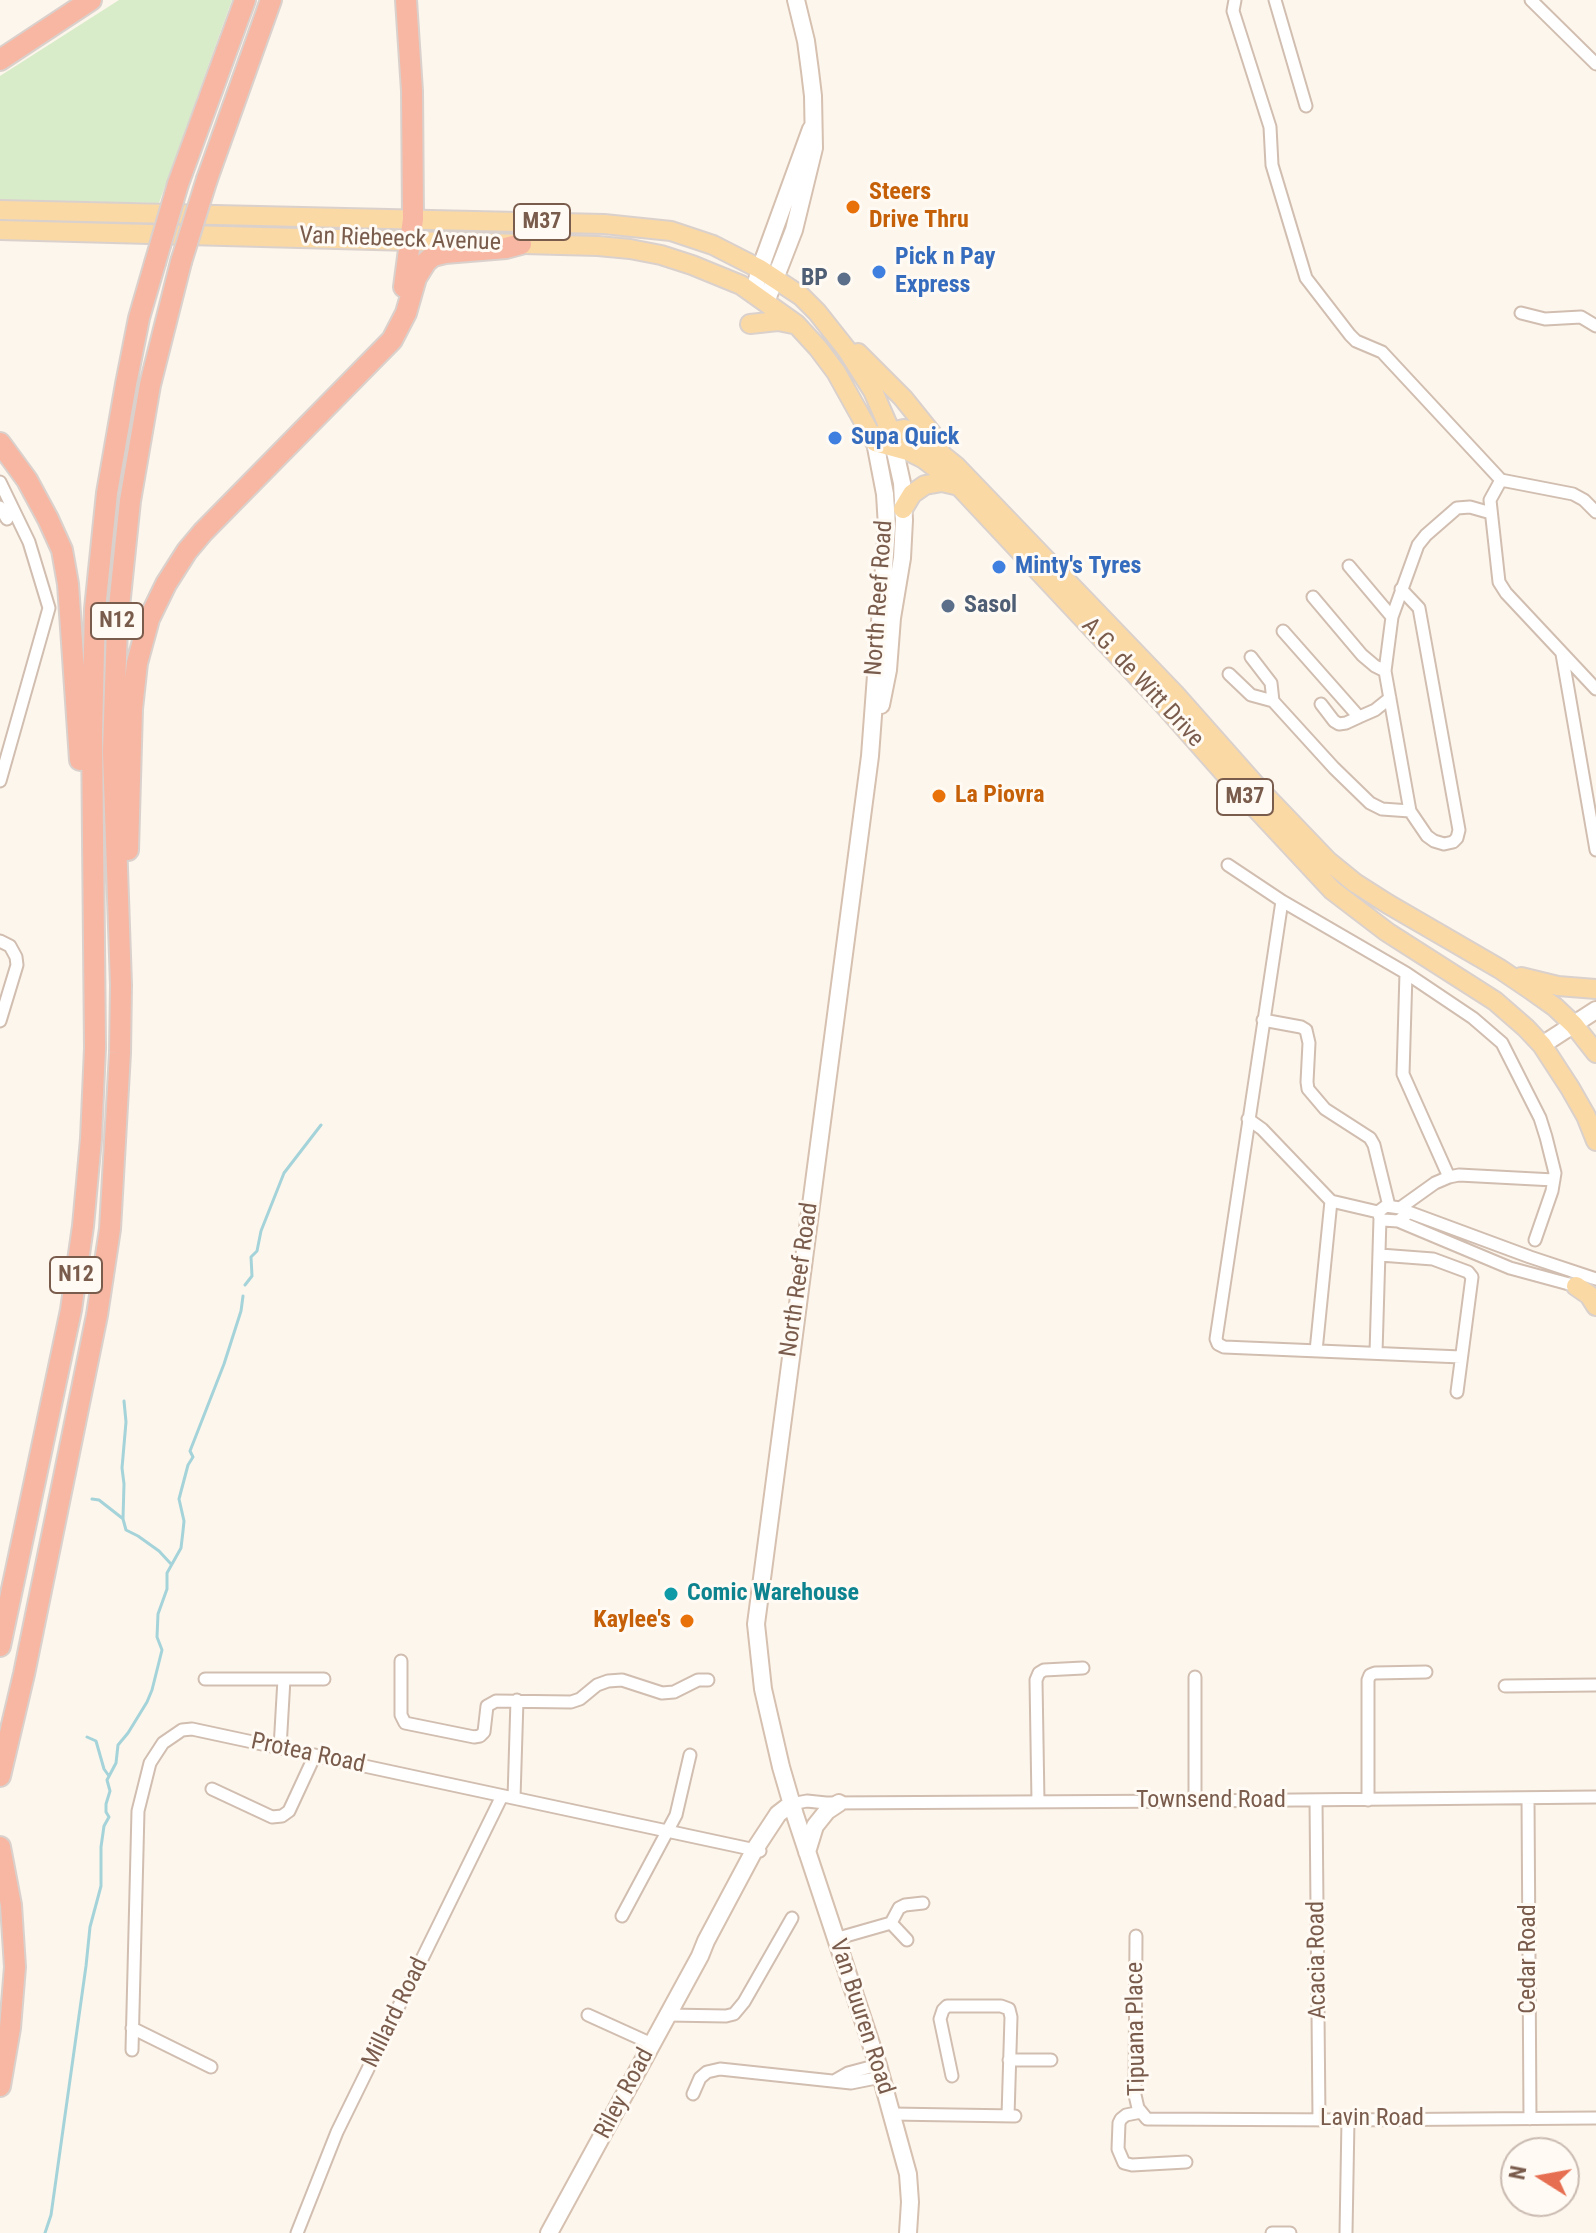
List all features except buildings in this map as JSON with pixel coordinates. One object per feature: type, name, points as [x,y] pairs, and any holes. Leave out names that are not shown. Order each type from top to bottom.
[{"type":"highway","points":[[0,60],[91,0]]},
{"type":"highway","name":"N12","points":[[0,1646],[71,1310],[83,1226],[95,1048],[92,733],[95,609],[107,493],[139,318],[178,184],[245,0]]},
{"type":"highway","name":"N12","points":[[0,1776],[24,1674],[97,1315],[110,1229],[121,985],[113,752],[117,626],[130,501],[150,385],[181,262],[271,0]]},
{"type":"highway","points":[[392,340],[401,306],[413,219],[412,91],[406,0]]},
{"type":"highway","points":[[121,985],[132,709],[137,663],[149,619],[166,584],[203,532],[392,340],[402,323],[416,278],[426,262],[433,256],[445,253],[521,244]]},
{"type":"highway","points":[[0,443],[27,480],[62,550],[68,584],[95,943]]},
{"type":"highway","points":[[0,1847],[11,1905],[15,1967],[10,2028],[0,2086]]},
{"type":"main road","points":[[760,298],[768,274],[794,230],[814,148],[810,71],[796,0]]},
{"type":"main road","name":"Van Riebeeck Avenue","points":[[0,210],[604,224],[671,231],[713,245],[768,274]]},
{"type":"main road","name":"Van Riebeeck Avenue","points":[[0,230],[598,246],[661,255],[741,285],[796,324],[818,348],[883,439]]},
{"type":"main road","name":"M37","points":[[768,274],[801,296],[847,350],[873,391],[883,439]]},
{"type":"main road","points":[[817,312],[903,398],[957,476],[925,485],[912,494],[903,509]]},
{"type":"main road","points":[[750,324],[774,321],[796,324]]},
{"type":"main road","name":"A.G. de Witt Drive","points":[[883,439],[904,429],[912,431],[957,476],[1044,568],[1164,705],[1281,824],[1332,890],[1362,914],[1495,1001],[1542,1045],[1586,1116],[1596,1141]]},
{"type":"main road","name":"North Reef Road","points":[[871,754],[888,670],[892,618],[902,558],[902,483],[883,439]]},
{"type":"main road","name":"North Reef Road","points":[[793,1810],[763,1689],[756,1624],[871,754],[887,527],[883,439]]},
{"type":"main road","name":"A.G. de Witt Drive","points":[[1281,824],[1355,883],[1500,969],[1555,1007],[1596,1053]]},
{"type":"main road","points":[[1500,969],[1539,982],[1596,989]]},
{"type":"main road","points":[[1542,1045],[1596,1010]]},
{"type":"main road","points":[[1576,1286],[1589,1295],[1596,1306]]},
{"type":"main road","points":[[764,1833],[777,1798],[781,1767]]},
{"type":"main road","points":[[807,1852],[815,1826],[832,1803]]},
{"type":"main road","name":"Riley Road","points":[[759,1850],[764,1833],[778,1814],[793,1810]]},
{"type":"main road","name":"Riley Road","points":[[549,2233],[706,1941],[759,1850],[793,1810]]},
{"type":"main road","name":"Van Buuren Road","points":[[793,1810],[892,2114],[908,2174],[908,2233]]},
{"type":"street","points":[[1235,0],[1233,11],[1270,127],[1272,165],[1306,278],[1350,335],[1356,341],[1382,352],[1501,480],[1573,494],[1596,512]]},
{"type":"street","points":[[1275,0],[1306,106]]},
{"type":"street","points":[[1531,0],[1596,64]]},
{"type":"street","points":[[1521,313],[1545,319],[1581,317],[1596,326]]},
{"type":"street","points":[[1501,480],[1490,500],[1499,582],[1595,688]]},
{"type":"street","points":[[0,482],[29,542],[49,608],[0,781]]},
{"type":"street","points":[[1401,589],[1419,608],[1459,830],[1453,842],[1444,844],[1427,836],[1410,811],[1385,671],[1392,617],[1401,589],[1418,545],[1450,513],[1464,506],[1491,513]]},
{"type":"street","points":[[0,507],[7,519]]},
{"type":"street","points":[[1349,566],[1392,617]]},
{"type":"street","points":[[1313,597],[1362,655],[1385,671]]},
{"type":"street","points":[[1283,631],[1359,717]]},
{"type":"street","points":[[1562,653],[1596,850]]},
{"type":"street","points":[[1251,657],[1271,683],[1273,701]]},
{"type":"street","points":[[1229,674],[1251,695],[1273,701],[1370,803],[1382,809],[1410,811]]},
{"type":"street","points":[[1570,696],[1595,688]]},
{"type":"street","points":[[1321,704],[1339,724],[1375,710],[1390,698]]},
{"type":"street","points":[[1228,865],[1282,901],[1406,973],[1473,1018],[1502,1043],[1540,1118],[1553,1161],[1554,1180],[1535,1240]]},
{"type":"street","points":[[1282,901],[1216,1339],[1224,1347],[1461,1357]]},
{"type":"street","points":[[0,941],[10,946],[17,965],[0,1021]]},
{"type":"street","points":[[1406,973],[1403,1074],[1449,1177]]},
{"type":"street","points":[[1263,1020],[1306,1030],[1309,1036],[1308,1089],[1325,1109],[1370,1138],[1374,1145],[1391,1212],[1380,1255],[1376,1353]]},
{"type":"street","points":[[1248,1119],[1258,1125],[1331,1201],[1450,1226],[1596,1279]]},
{"type":"street","points":[[1391,1212],[1435,1183],[1459,1175],[1554,1180]]},
{"type":"street","points":[[1316,1351],[1331,1201]]},
{"type":"street","points":[[1391,1212],[1444,1241],[1510,1268],[1596,1290]]},
{"type":"street","points":[[1444,1241],[1450,1226]]},
{"type":"street","points":[[1380,1255],[1433,1259],[1468,1272],[1472,1277],[1457,1392]]},
{"type":"street","points":[[401,1661],[402,1719],[409,1724],[480,1736],[484,1732],[486,1711],[491,1703],[517,1700],[571,1702],[608,1681],[622,1680],[662,1693],[674,1692],[698,1680],[708,1680]]},
{"type":"street","points":[[1038,1802],[1036,1680],[1044,1670],[1083,1668]]},
{"type":"street","points":[[1368,1800],[1370,1675],[1426,1672]]},
{"type":"street","points":[[1195,1677],[1195,1801]]},
{"type":"street","points":[[205,1679],[324,1679]]},
{"type":"street","points":[[280,1748],[284,1679]]},
{"type":"street","points":[[1505,1686],[1596,1685]]},
{"type":"street","points":[[508,1797],[517,1700]]},
{"type":"street","name":"Protea Road","points":[[132,2050],[138,1811],[150,1763],[171,1736],[182,1730],[192,1729],[759,1850]]},
{"type":"street","points":[[212,1789],[272,1817],[282,1816],[289,1811],[315,1755]]},
{"type":"street","points":[[622,1916],[676,1815],[690,1755]]},
{"type":"street","name":"Millard Road","points":[[297,2233],[337,2132],[508,1797]]},
{"type":"street","name":"Townsend Road","points":[[793,1810],[832,1803],[1596,1797]]},
{"type":"street","name":"Cedar Road","points":[[1528,1798],[1530,2119]]},
{"type":"street","name":"Acacia Road","points":[[1316,1800],[1319,2119]]},
{"type":"street","points":[[835,1939],[891,1923],[899,1908],[923,1903]]},
{"type":"street","points":[[668,2015],[734,2014],[792,1918]]},
{"type":"street","points":[[891,1923],[907,1940]]},
{"type":"street","name":"Tipuana Place","points":[[1136,1936],[1135,2095],[1144,2116]]},
{"type":"street","points":[[892,2114],[1012,2116],[1009,2009],[1001,2006],[947,2006],[943,2010],[940,2019],[952,2076]]},
{"type":"street","points":[[588,2015],[652,2044]]},
{"type":"street","points":[[132,2028],[211,2067]]},
{"type":"street","points":[[1009,2060],[1051,2060]]},
{"type":"street","points":[[693,2094],[700,2078],[707,2072],[720,2069],[834,2081],[848,2073],[880,2071]]},
{"type":"street","points":[[1144,2116],[1126,2115],[1119,2123],[1118,2149],[1124,2163],[1186,2162]]},
{"type":"street","name":"Lavin Road","points":[[1144,2116],[1348,2120],[1596,2118]]},
{"type":"street","points":[[1346,2233],[1348,2120]]},
{"type":"street","points":[[1272,2233],[1290,2233]]},
{"type":"green space","points":[[119,0],[232,0],[159,203],[0,200],[0,76]]},
{"type":"waterway","points":[[245,1285],[252,1276],[251,1257],[257,1251],[261,1231],[284,1173],[321,1125]]},
{"type":"waterway","points":[[45,2233],[51,2215],[90,1927],[101,1886],[101,1847],[104,1826],[109,1817],[106,1812],[110,1791],[107,1780],[116,1763],[118,1745],[152,1690],[162,1650],[157,1637],[158,1614],[167,1589],[167,1573],[181,1548],[184,1521],[179,1499],[193,1457],[190,1451],[224,1364],[243,1296]]},
{"type":"waterway","points":[[124,1401],[126,1422],[122,1468],[126,1530],[159,1551],[171,1564]]},
{"type":"waterway","points":[[92,1499],[99,1500],[122,1518]]},
{"type":"waterway","points":[[87,1737],[96,1741],[109,1776]]},
{"type":"place","name":"Steers Drive Thru","points":[[853,207]]},
{"type":"place","name":"Pick n Pay Express","points":[[879,272]]},
{"type":"place","name":"BP","points":[[844,279]]},
{"type":"place","name":"Supa Quick","points":[[835,438]]},
{"type":"place","name":"Minty's Tyres","points":[[999,567]]},
{"type":"place","name":"Sasol","points":[[948,606]]},
{"type":"place","name":"La Piovra","points":[[939,796]]},
{"type":"place","name":"Comic Warehouse","points":[[671,1594]]},
{"type":"place","name":"Kaylee's","points":[[687,1621]]}]
